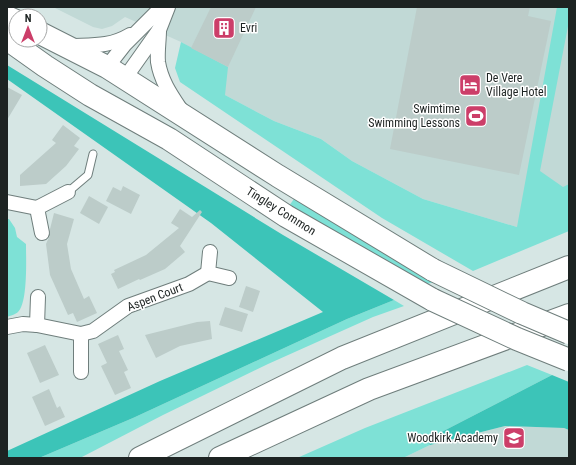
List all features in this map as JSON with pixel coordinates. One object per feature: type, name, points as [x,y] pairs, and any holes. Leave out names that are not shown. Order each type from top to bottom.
[{"type":"main road","points":[[48,37],[68,46],[114,76],[184,116],[278,176],[433,270],[522,313],[569,333]]},
{"type":"main road","name":"Tingley Common","points":[[7,39],[90,96],[169,139],[286,216],[433,300],[517,339],[569,360]]},
{"type":"main road","points":[[90,96],[114,76]]},
{"type":"main road","points":[[114,76],[169,139]]},
{"type":"main road","points":[[140,458],[342,358],[569,267]]},
{"type":"main road","points":[[220,458],[369,390],[569,315]]},
{"type":"street","points":[[114,76],[125,44],[162,7]]},
{"type":"street","points":[[168,7],[159,30],[158,62],[161,76],[184,116]]},
{"type":"street","points":[[68,46],[106,44],[120,41],[139,30]]},
{"type":"street","points":[[114,76],[159,30]]},
{"type":"street","points":[[7,202],[37,208],[68,192]]},
{"type":"street","points":[[37,208],[42,233]]},
{"type":"street","points":[[210,252],[208,273],[229,278]]},
{"type":"street","name":"Aspen Court","points":[[81,334],[93,331],[128,306],[189,284],[208,273]]},
{"type":"street","points":[[37,325],[38,297]]},
{"type":"street","points":[[7,326],[22,324],[37,325],[81,334],[81,372]]},
{"type":"lane","points":[[68,192],[88,175],[93,154]]},
{"type":"shaded area","points":[[53,7],[569,7],[569,184],[517,227],[423,199],[352,161],[321,139],[274,121],[225,95],[191,48],[181,42],[125,17],[112,26],[102,29],[93,27]]},
{"type":"shaded area","points":[[557,7],[569,7],[569,21],[540,171],[563,187],[569,184],[569,231],[473,271],[382,218],[180,82],[175,68],[181,42],[228,67],[225,95],[274,121],[321,139],[352,161],[423,199],[517,227]]},
{"type":"shaded area","points":[[7,65],[283,235],[394,300],[347,319],[133,418],[39,458],[7,458],[7,451],[160,381],[323,312],[211,223],[7,79]]},
{"type":"shaded area","points":[[296,196],[437,281],[424,285],[289,206]]},
{"type":"shaded area","points":[[7,219],[9,219],[15,228],[17,237],[26,244],[26,280],[21,307],[17,313],[7,317]]},
{"type":"shaded area","points":[[394,300],[404,306],[373,317],[268,364],[163,415],[80,458],[39,458],[133,418],[347,319]]},
{"type":"shaded area","points":[[527,365],[552,375],[426,440],[430,445],[403,458],[297,458],[365,428]]},
{"type":"shaded area","points":[[552,375],[569,382],[569,430],[564,428],[505,426],[430,445],[426,440]]},
{"type":"shaded area","name":"Woodkirk Academy","points":[[505,426],[564,428],[569,430],[569,458],[403,458],[430,445]]},
{"type":"building","name":"Evri","points":[[211,7],[256,7],[228,67],[191,48]]},
{"type":"building","name":"De Vere Village Hotel","points":[[417,7],[530,7],[528,16],[551,21],[519,175],[390,149]]},
{"type":"building","points":[[7,87],[22,95],[7,120]]},
{"type":"building","points":[[63,125],[80,138],[74,146],[79,149],[66,166],[46,184],[20,186],[20,175],[56,143],[52,140]]},
{"type":"building","points":[[123,186],[140,195],[131,214],[106,201],[113,187],[121,191]]},
{"type":"building","points":[[89,196],[108,207],[99,224],[80,213]]},
{"type":"building","points":[[180,209],[192,217],[200,210],[202,212],[180,246],[185,252],[165,269],[118,289],[111,274],[115,272],[114,270],[146,255],[179,228],[171,223]]},
{"type":"building","points":[[54,213],[74,219],[67,244],[71,269],[84,299],[89,296],[97,313],[77,322],[73,313],[68,315],[50,275],[46,244],[50,235]]},
{"type":"building","points":[[246,286],[260,291],[253,312],[239,307]]},
{"type":"building","points":[[225,307],[248,314],[242,332],[219,325]]},
{"type":"building","points":[[210,321],[212,339],[180,346],[156,358],[145,335],[197,322]]},
{"type":"building","points":[[118,335],[124,349],[119,351],[128,370],[124,372],[131,388],[115,395],[101,366],[107,363],[98,344]]},
{"type":"building","points":[[45,345],[59,375],[40,383],[27,353]]},
{"type":"building","points":[[49,389],[57,408],[60,406],[65,417],[45,426],[32,397]]},
{"type":"place","name":"Evri","points":[[224,28]]},
{"type":"place","name":"De Vere Village Hotel","points":[[470,85]]},
{"type":"place","name":"Swimtime Swimming Lessons","points":[[476,116]]},
{"type":"place","name":"Woodkirk Academy","points":[[514,438]]}]
